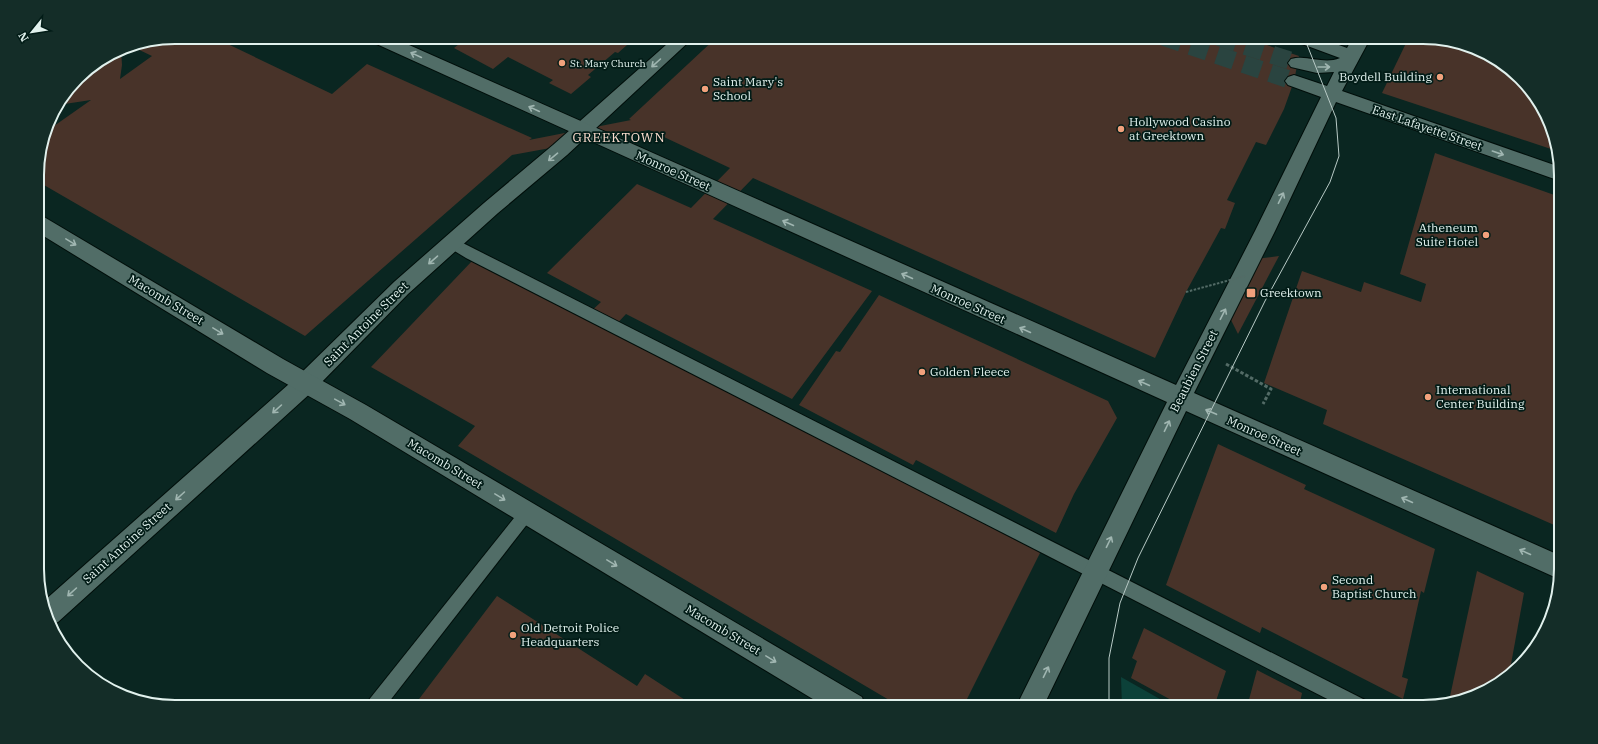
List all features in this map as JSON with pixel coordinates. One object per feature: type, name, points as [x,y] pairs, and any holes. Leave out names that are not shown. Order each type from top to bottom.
[{"type":"street","name":"Monroe Street","points":[[391,44],[1180,399],[1554,565]]},
{"type":"street","name":"Saint Antoine Street","points":[[51,611],[306,383],[401,288],[582,131],[677,44]]},
{"type":"street","points":[[1317,44],[1351,58]]},
{"type":"street","name":"Beaubien Street","points":[[1032,700],[1180,399],[1265,231],[1331,94],[1358,44]]},
{"type":"street","points":[[1297,63],[1308,66],[1330,67],[1341,65],[1351,58]]},
{"type":"street","name":"East Lafayette Street","points":[[1294,81],[1554,172]]},
{"type":"street","name":"Macomb Street","points":[[44,226],[840,700]]},
{"type":"lane","points":[[453,242],[471,254],[1347,700]]},
{"type":"lane","points":[[380,700],[527,513]]},
{"type":"path","points":[[1186,292],[1245,276]]},
{"type":"path","points":[[1221,362],[1271,389],[1269,392]]},
{"type":"green space","points":[[1121,677],[1162,700],[1122,700]]},
{"type":"building","points":[[175,44],[228,44],[332,94],[367,64],[532,138],[529,140],[631,120],[629,119],[709,44],[1264,44],[1299,56],[1294,81],[1284,109],[1266,145],[1256,142],[1227,200],[1235,203],[1225,229],[1221,228],[1186,292],[1155,358],[753,178],[713,219],[872,291],[792,399],[626,314],[612,329],[1042,549],[966,700],[889,700],[458,446],[475,426],[371,367],[473,260],[586,316],[601,302],[547,273],[637,184],[691,208],[730,168],[649,130],[512,155],[305,336],[44,185],[45,158],[48,141],[54,126],[91,100],[65,104],[71,95],[82,82],[102,66],[117,58],[121,56],[120,79],[152,56],[138,49],[158,45]]},
{"type":"building","name":"St. Mary Church","points":[[459,44],[628,44],[618,53],[615,52],[588,75],[591,77],[571,94],[549,83],[553,80],[508,57],[493,69],[454,48]]},
{"type":"building","name":"Boydell Building","points":[[1406,44],[1440,45],[1457,48],[1488,62],[1503,71],[1516,82],[1527,95],[1544,125],[1551,149],[1382,93]]},
{"type":"building","name":"International Center Building","points":[[1435,153],[1554,195],[1554,525],[1323,424],[1327,410],[1264,383],[1302,271],[1361,292],[1364,282],[1421,302],[1426,284],[1400,274]]},
{"type":"building","points":[[1279,256],[1238,334],[1228,314],[1255,259]]},
{"type":"building","points":[[879,295],[1108,401],[1117,418],[1074,494],[1056,533],[916,460],[913,465],[799,405],[836,351],[840,352]]},
{"type":"building","points":[[1218,444],[1306,485],[1304,489],[1435,549],[1424,593],[1421,591],[1402,677],[1408,679],[1403,699],[1262,627],[1260,633],[1166,585]]},
{"type":"building","points":[[1477,571],[1524,593],[1511,665],[1496,678],[1481,686],[1465,693],[1450,697]]},
{"type":"building","name":"Old Detroit Police Headquarters","points":[[497,596],[637,686],[645,674],[685,700],[418,700]]},
{"type":"building","points":[[1144,628],[1226,671],[1216,700],[1171,700],[1131,678],[1137,661],[1132,658]]},
{"type":"building","points":[[1257,670],[1302,693],[1300,700],[1249,700]]},
{"type":"tunnel","points":[[1185,44],[1294,81]]},
{"type":"tunnel","points":[[1240,44],[1297,63]]},
{"type":"tram line","points":[[1109,700],[1109,658],[1120,603],[1138,558],[1265,301],[1330,182],[1339,156],[1336,118],[1307,44]]},
{"type":"place","name":"St. Mary Church","points":[[562,63]]},
{"type":"place","name":"Boydell Building","points":[[1440,77]]},
{"type":"place","name":"Saint Mary's School","points":[[705,89]]},
{"type":"place","name":"Hollywood Casino at Greektown","points":[[1121,129]]},
{"type":"place","name":"Atheneum Suite Hotel","points":[[1486,235]]},
{"type":"place","name":"Greektown","points":[[1251,293]]},
{"type":"place","name":"Golden Fleece","points":[[922,372]]},
{"type":"place","name":"International Center Building","points":[[1428,397]]},
{"type":"place","name":"Second Baptist Church","points":[[1324,587]]},
{"type":"place","name":"Old Detroit Police Headquarters","points":[[513,635]]},
{"type":"district","name":"GREEKTOWN","points":[[619,137]]}]
